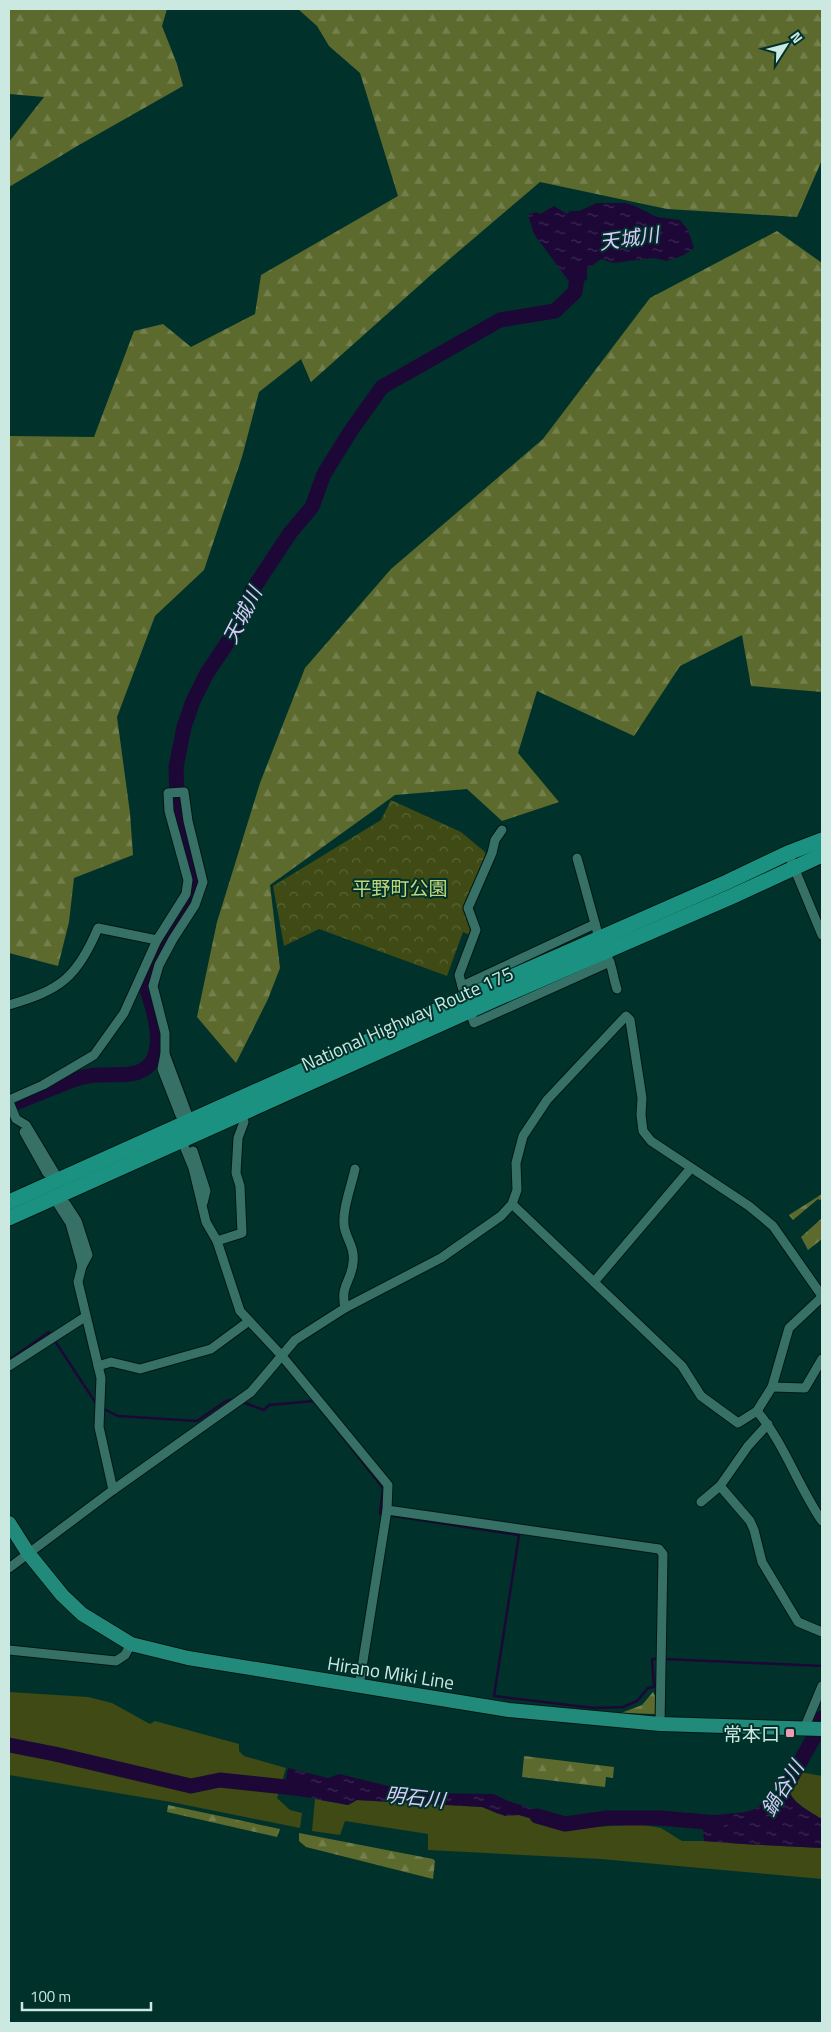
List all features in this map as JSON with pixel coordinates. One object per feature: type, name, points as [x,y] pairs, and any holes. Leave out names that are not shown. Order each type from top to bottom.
[{"type":"highway","name":"National Highway Route 175","points":[[602,944],[788,853],[822,840]]},
{"type":"highway","name":"National Highway Route 175","points":[[9,1202],[53,1176],[466,998],[602,944],[733,896],[822,855]]},
{"type":"highway","name":"National Highway Route 175","points":[[9,1218],[60,1201],[188,1146],[241,1114],[466,998]]},
{"type":"main road","name":"Hirano Miki Line","points":[[9,1523],[28,1553],[62,1595],[82,1614],[131,1644],[188,1658],[509,1710],[660,1724],[812,1729]]},
{"type":"street","points":[[53,1176],[16,1119],[9,1101],[43,1085],[94,1055],[124,1013],[157,940],[186,894],[188,880],[169,811],[168,793],[184,792],[188,821],[204,882],[195,905],[172,940],[159,965],[152,986],[165,1033],[165,1054],[185,1118]]},
{"type":"street","points":[[502,830],[495,840],[492,853],[468,908],[476,930],[459,975],[474,1023],[602,944]]},
{"type":"street","points":[[788,853],[822,934]]},
{"type":"street","points":[[577,858],[616,989]]},
{"type":"street","points":[[9,1005],[41,995],[62,983],[86,956],[98,928],[157,940]]},
{"type":"street","points":[[148,960],[159,965]]},
{"type":"street","points":[[9,1568],[112,1490],[251,1392],[294,1340],[345,1308],[441,1258],[501,1216],[512,1204],[517,1190],[516,1163],[522,1136],[547,1100],[626,1016],[630,1020],[642,1098],[641,1115],[643,1131],[651,1141],[749,1206],[774,1226],[822,1296],[789,1328],[772,1387],[757,1411],[738,1423],[702,1396],[682,1366],[512,1204]]},
{"type":"street","points":[[216,1241],[242,1233],[240,1186],[236,1173],[238,1138],[244,1122],[241,1114]]},
{"type":"street","points":[[16,1119],[26,1125],[53,1176]]},
{"type":"street","points":[[188,1146],[206,1191],[202,1205]]},
{"type":"street","points":[[188,1146],[206,1222],[216,1241],[240,1311],[282,1356],[388,1485],[387,1510],[359,1686]]},
{"type":"street","points":[[345,1308],[342,1294],[353,1263],[352,1244],[344,1228],[346,1206],[356,1168]]},
{"type":"street","points":[[594,1282],[691,1168]]},
{"type":"street","points":[[60,1201],[70,1223],[82,1266]]},
{"type":"street","points":[[60,1201],[77,1221],[88,1255],[82,1266],[78,1282],[101,1378],[99,1427],[112,1490]]},
{"type":"street","points":[[9,1366],[85,1317]]},
{"type":"street","points":[[98,1366],[111,1362],[140,1369],[211,1349],[249,1320]]},
{"type":"street","points":[[772,1387],[805,1388],[822,1359]]},
{"type":"street","points":[[757,1411],[768,1424],[812,1507],[822,1521]]},
{"type":"street","points":[[701,1502],[720,1486],[748,1446],[768,1424]]},
{"type":"street","points":[[720,1486],[750,1521],[762,1562],[798,1622],[822,1632]]},
{"type":"street","points":[[387,1510],[659,1548],[663,1554],[660,1724]]},
{"type":"street","points":[[9,1650],[116,1660],[125,1654],[131,1644]]},
{"type":"street","points":[[812,1729],[822,1686]]},
{"type":"green space","points":[[9,9],[167,9],[162,26],[177,64],[183,86],[9,187],[9,142],[44,97],[9,94]]},
{"type":"green space","points":[[298,9],[822,9],[822,160],[797,217],[667,209],[540,182],[432,274],[311,382],[301,359],[259,392],[242,457],[204,570],[155,616],[117,717],[130,813],[133,855],[74,878],[69,922],[58,966],[9,953],[9,436],[94,437],[134,331],[163,324],[191,347],[255,314],[261,275],[398,196],[360,73],[329,46],[317,26]]},
{"type":"green space","points":[[777,231],[822,263],[822,692],[751,686],[742,635],[680,666],[634,736],[537,691],[518,753],[559,802],[502,821],[467,789],[395,795],[270,885],[280,968],[268,999],[236,1063],[197,1017],[217,922],[260,783],[305,668],[391,569],[543,439],[650,298]]},
{"type":"green space","name":"平野町公園","points":[[391,800],[461,832],[485,852],[486,858],[464,909],[472,929],[470,935],[463,932],[447,976],[319,929],[284,946],[273,886],[381,820]]},
{"type":"green space","points":[[822,1194],[822,1199],[818,1199],[793,1220],[789,1215]]},
{"type":"green space","points":[[822,1218],[822,1239],[808,1250],[801,1237]]},
{"type":"green space","points":[[9,1692],[88,1697],[112,1703],[150,1724],[155,1721],[239,1744],[239,1751],[244,1756],[286,1768],[277,1798],[290,1810],[302,1813],[300,1828],[171,1802],[9,1775]]},
{"type":"green space","points":[[653,1692],[656,1698],[656,1714],[621,1713],[642,1705]]},
{"type":"green space","points":[[524,1756],[614,1767],[613,1778],[606,1777],[605,1787],[522,1777]]},
{"type":"green space","points":[[800,1772],[822,1776],[822,1819],[803,1807],[791,1794],[790,1790]]},
{"type":"green space","points":[[315,1799],[348,1805],[357,1800],[483,1807],[498,1814],[519,1815],[555,1823],[574,1830],[639,1824],[661,1828],[682,1841],[822,1848],[822,1879],[601,1859],[428,1850],[428,1834],[345,1821],[340,1835],[312,1831]]},
{"type":"green space","points":[[168,1805],[280,1829],[277,1837],[167,1812]]},
{"type":"green space","points":[[299,1833],[433,1859],[435,1861],[433,1879],[306,1847],[299,1841]]},
{"type":"water","points":[[597,203],[625,203],[657,217],[680,220],[688,230],[694,248],[684,255],[667,261],[654,258],[613,263],[601,259],[587,269],[587,279],[580,284],[582,294],[579,295],[534,234],[528,215],[536,212],[540,214],[554,206],[567,214],[570,211],[579,211]]},
{"type":"water","points":[[791,1767],[800,1772],[790,1790],[793,1798],[822,1819],[822,1848],[704,1841],[703,1829],[697,1823],[696,1817],[698,1815],[715,1815],[752,1810],[770,1797]]},
{"type":"water","points":[[288,1768],[328,1778],[339,1774],[405,1790],[437,1793],[494,1794],[508,1801],[556,1816],[555,1823],[519,1815],[505,1816],[482,1807],[357,1800],[348,1805],[283,1793]]},
{"type":"waterway","name":"天城川","points":[[9,1106],[77,1079],[95,1075],[130,1074],[143,1070],[152,1062],[158,1038],[146,987],[165,939],[192,896],[196,881],[182,827],[177,797],[176,767],[184,727],[193,701],[207,673],[232,636],[251,592],[290,533],[312,507],[324,474],[350,432],[382,387],[500,320],[555,311],[575,292],[578,270]]},
{"type":"waterway","points":[[9,1360],[49,1332],[97,1405]]},
{"type":"waterway","points":[[102,1408],[118,1416],[197,1421],[226,1401],[235,1399]]},
{"type":"waterway","points":[[242,1402],[264,1410],[269,1405],[314,1401],[316,1403]]},
{"type":"waterway","points":[[330,1421],[383,1488],[380,1514],[519,1535],[494,1696],[594,1708],[623,1707],[637,1701],[648,1688],[654,1687],[652,1659],[658,1659]]},
{"type":"waterway","points":[[664,1659],[822,1666]]},
{"type":"waterway","name":"鍋谷川","points":[[786,1787],[813,1739],[822,1718]]},
{"type":"waterway","name":"明石川","points":[[9,1745],[191,1786],[220,1780],[304,1789]]},
{"type":"waterway","name":"明石川","points":[[537,1816],[565,1824],[607,1818],[661,1818],[717,1823]]},
{"type":"place","name":"常本口","points":[[790,1733]]}]
